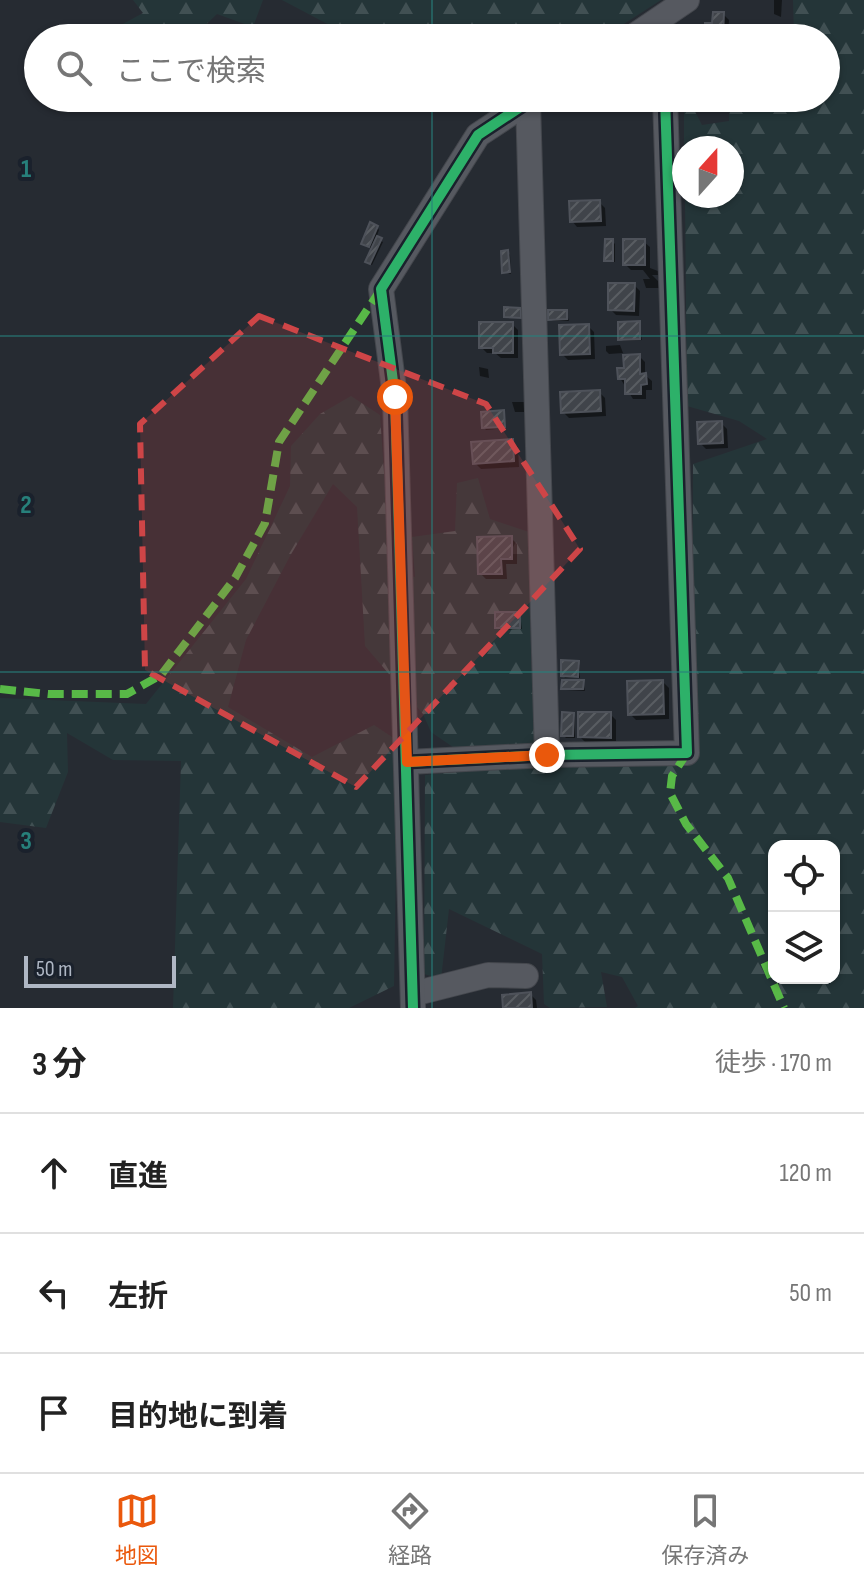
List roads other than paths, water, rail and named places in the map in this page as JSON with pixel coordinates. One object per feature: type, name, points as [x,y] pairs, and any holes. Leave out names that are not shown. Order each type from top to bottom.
[{"type":"street","points":[[667,24],[687,0]]},
{"type":"street","points":[[513,112],[478,135],[381,289],[395,397],[413,1001],[488,975],[526,976]]},
{"type":"street","points":[[531,112],[547,755]]},
{"type":"street","points":[[407,762],[547,755],[687,753],[665,112]]}]
